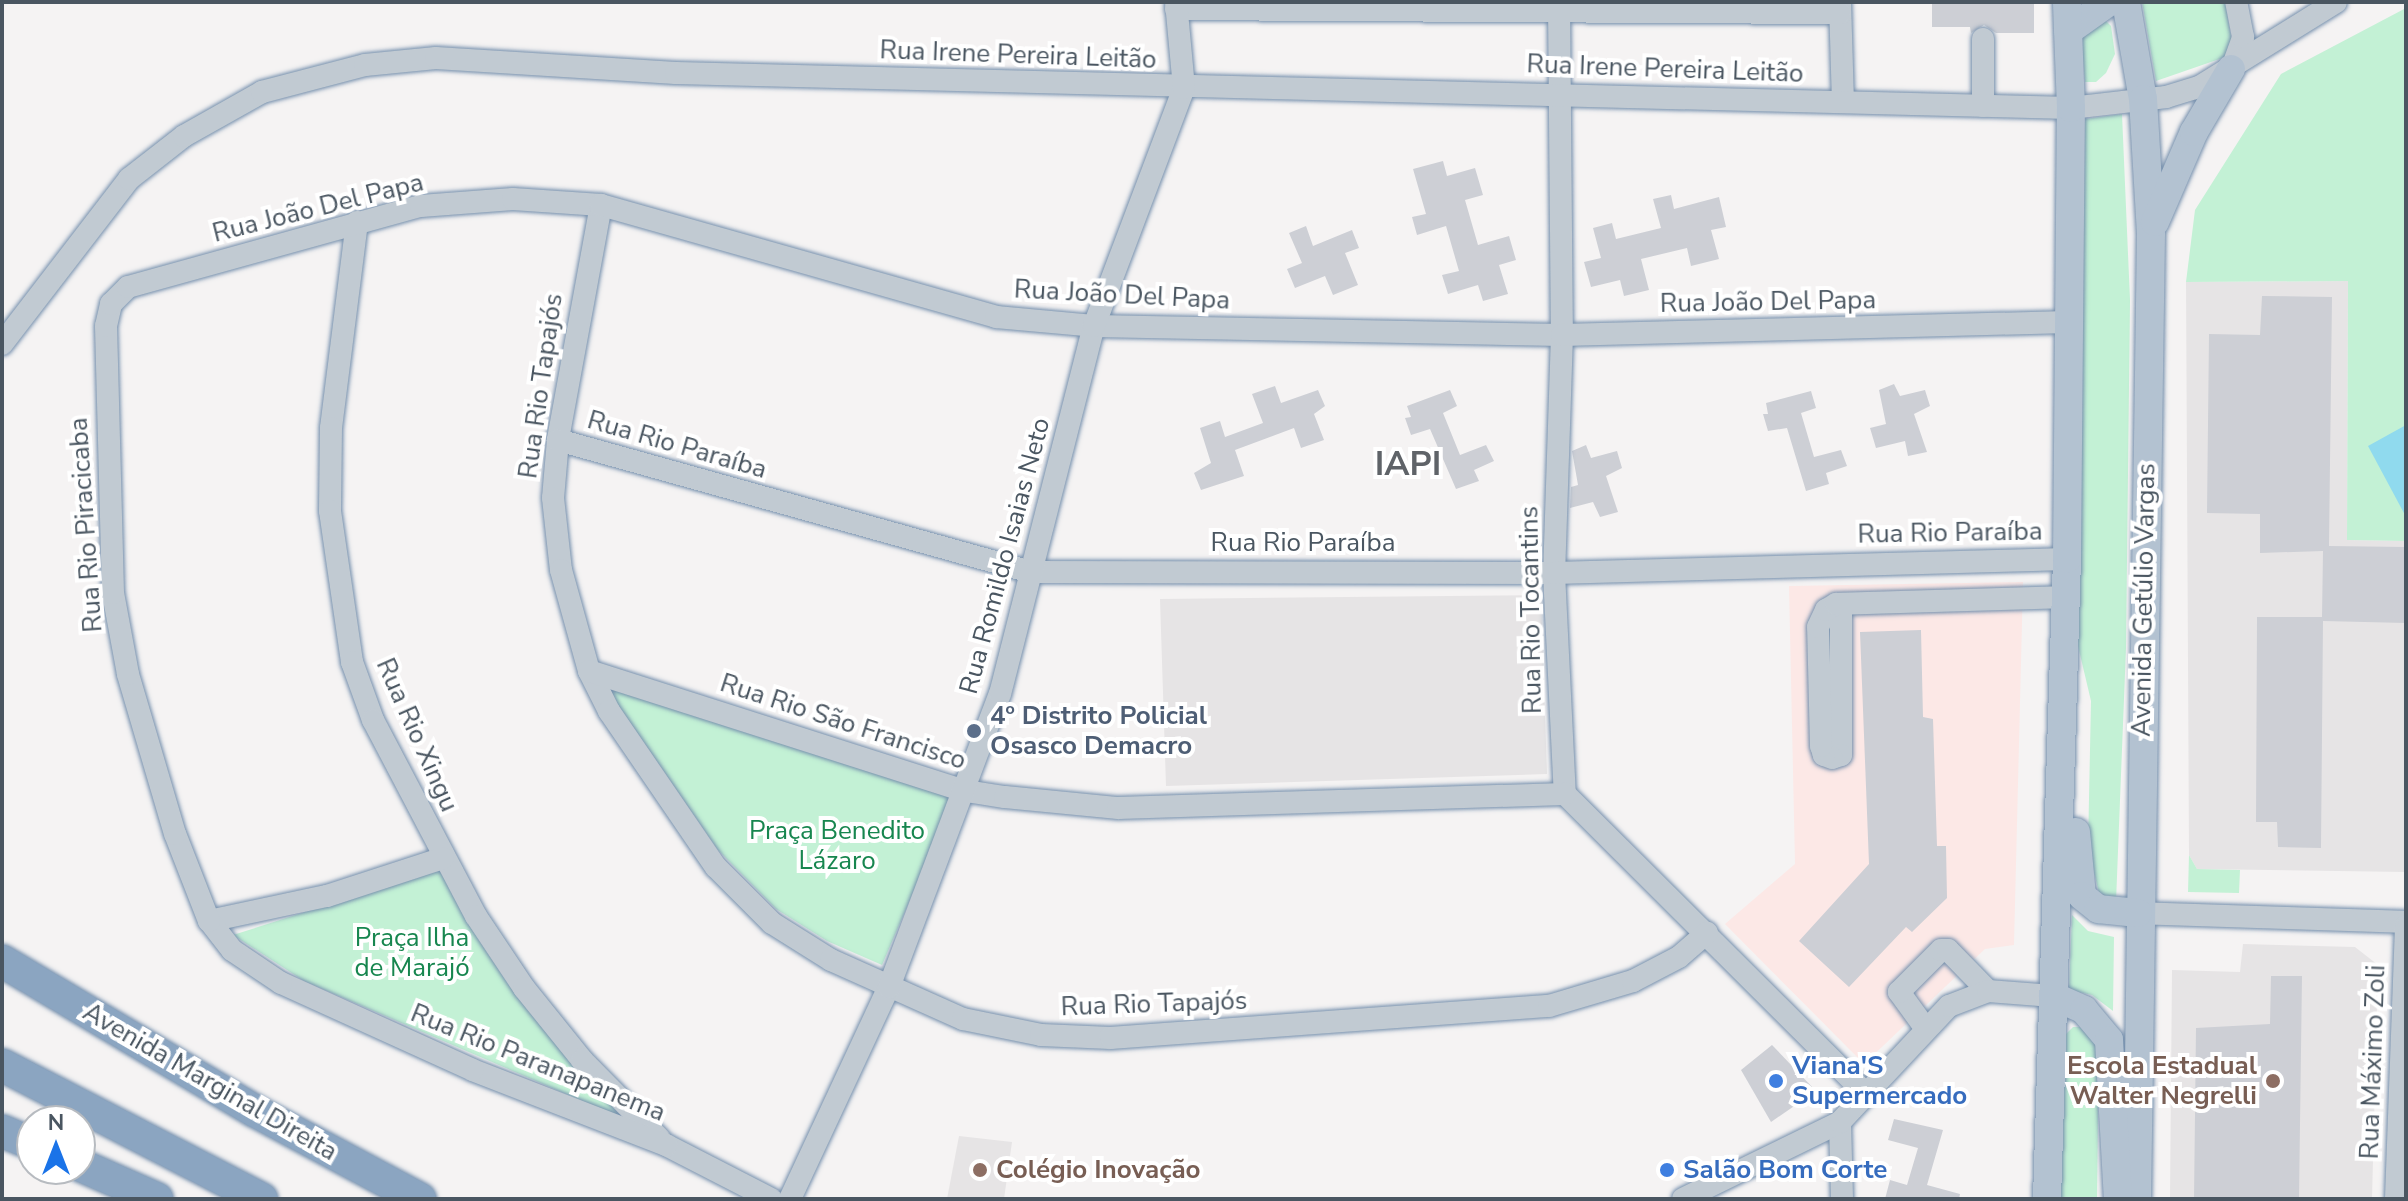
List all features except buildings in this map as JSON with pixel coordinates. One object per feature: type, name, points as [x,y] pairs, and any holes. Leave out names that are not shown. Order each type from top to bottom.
[{"type":"highway","name":"Avenida Marginal Direita","points":[[2,961],[255,1111],[420,1199]]},
{"type":"highway","points":[[2,1065],[262,1199]]},
{"type":"highway","points":[[96,1172],[157,1199]]},
{"type":"main road","points":[[2047,1199],[2063,770],[2067,559],[2071,108],[2067,2]]},
{"type":"main road","points":[[2068,31],[2109,2]]},
{"type":"main road","name":"Avenida Getúlio Vargas","points":[[2126,2],[2143,99],[2151,234],[2138,913],[2137,1199]]},
{"type":"main road","points":[[2151,234],[2194,132],[2231,69]]},
{"type":"main road","points":[[2063,770],[2074,794],[2082,896],[2098,909],[2138,913]]},
{"type":"main road","points":[[2053,996],[2084,1010],[2109,1040],[2118,1199]]},
{"type":"street","name":"Rua Irene Pereira Leitão","points":[[2,344],[129,179],[184,136],[262,92],[365,65],[436,58],[676,73],[2071,108],[2143,99],[2199,87],[2336,2]]},
{"type":"street","points":[[1176,5],[1840,8],[1843,102]]},
{"type":"street","name":"Rua Romildo Isaias Neto","points":[[790,1199],[889,987],[966,791],[1000,694],[1094,326],[1184,88],[1176,5]]},
{"type":"street","name":"Rua Rio Tocantins","points":[[1559,7],[1562,335],[1554,573],[1565,794]]},
{"type":"street","points":[[2231,69],[2240,51],[2239,12],[2275,28],[2300,22]]},
{"type":"street","points":[[1983,39],[1983,106]]},
{"type":"street","name":"Rua João Del Papa","points":[[111,304],[128,287],[357,222],[421,206],[513,199],[601,205],[996,317],[1094,326],[1562,335],[2068,322]]},
{"type":"street","name":"Rua Rio Tapajós","points":[[601,205],[558,440],[553,498],[561,570],[589,671],[609,711],[716,867],[772,923],[831,960],[963,1019],[1041,1035],[1111,1038],[1442,1018],[1549,1006],[1633,981],[1679,957],[1707,933]]},
{"type":"street","name":"Rua Rio Xingu","points":[[357,222],[331,428],[330,511],[341,605],[352,662],[373,720],[443,858],[524,988],[582,1060],[666,1145]]},
{"type":"street","name":"Rua Rio Piracicaba","points":[[111,304],[106,428],[113,593],[136,703],[175,834],[209,921]]},
{"type":"street","name":"Rua Rio Paraíba","points":[[558,440],[1032,572],[1554,573],[2067,559]]},
{"type":"street","points":[[1841,604],[1841,755],[1832,758],[1824,755],[1821,746],[1818,627],[1826,610],[1841,604],[2066,597]]},
{"type":"street","name":"Rua Rio São Francisco","points":[[589,671],[966,791],[1118,808],[1565,794]]},
{"type":"street","points":[[1565,794],[1864,1092]]},
{"type":"street","points":[[209,921],[327,896],[443,858]]},
{"type":"street","points":[[2138,913],[2406,925]]},
{"type":"street","name":"Rua Rio Paranapanema","points":[[209,921],[232,950],[281,983],[473,1070],[666,1145],[771,1199]]},
{"type":"street","name":"Rua Máximo Zoli","points":[[2396,1199],[2406,925]]},
{"type":"street","points":[[1926,1029],[1899,992],[1941,950],[1948,950],[1988,991]]},
{"type":"street","points":[[1683,1199],[1840,1122],[1864,1092],[1949,1006],[1988,991],[2053,996]]},
{"type":"street","points":[[1840,1122],[1842,1199]]},
{"type":"shaded area","points":[[2348,281],[2347,540],[2406,541],[2406,872],[2197,869],[2189,855],[2186,282]]},
{"type":"shaded area","points":[[2023,582],[2014,945],[1985,949],[1864,1064],[1725,924],[1795,864],[1789,586]]},
{"type":"shaded area","points":[[1541,595],[1547,774],[1166,786],[1160,599]]},
{"type":"shaded area","name":"Escola Estadual Walter Negrelli","points":[[2243,944],[2355,947],[2378,965],[2372,1199],[2170,1199],[2172,970],[2240,972]]},
{"type":"shaded area","name":"Colégio Inovação","points":[[959,1136],[1012,1142],[1004,1199],[947,1199]]},
{"type":"green space","points":[[2142,2],[2225,2],[2234,54],[2156,81]]},
{"type":"green space","points":[[2406,8],[2406,541],[2347,540],[2348,281],[2186,282],[2195,210],[2281,74]]},
{"type":"green space","points":[[2104,19],[2111,26],[2115,54],[2106,73],[2096,82],[2085,82],[2081,38]]},
{"type":"green space","points":[[2122,114],[2130,300],[2126,648],[2116,902],[2099,893],[2088,847],[2091,701],[2078,646],[2078,519],[2085,119]]},
{"type":"green space","name":"Praça Benedito Lázaro","points":[[600,679],[955,795],[882,965],[827,941],[776,909],[718,850]]},
{"type":"green space","points":[[2189,855],[2197,869],[2240,870],[2239,893],[2188,892]]},
{"type":"green space","name":"Praça Ilha de Marajó","points":[[446,867],[638,1125],[304,981],[233,935]]},
{"type":"green space","points":[[2072,915],[2088,931],[2114,937],[2113,1011],[2092,995],[2069,990]]},
{"type":"green space","points":[[2073,1027],[2085,1027],[2099,1045],[2097,1199],[2054,1199],[2066,1034]]},
{"type":"water","points":[[2406,425],[2406,515],[2405,515],[2368,446]]},
{"type":"place","name":"4º Distrito Policial Osasco Demacro","points":[[974,731]]},
{"type":"place","name":"Viana'S Supermercado","points":[[1776,1081]]},
{"type":"place","name":"Escola Estadual Walter Negrelli","points":[[2273,1081]]},
{"type":"place","name":"Colégio Inovação","points":[[980,1170]]},
{"type":"place","name":"Salão Bom Corte","points":[[1667,1170]]},
{"type":"district","name":"IAPI","points":[[1408,465]]}]
